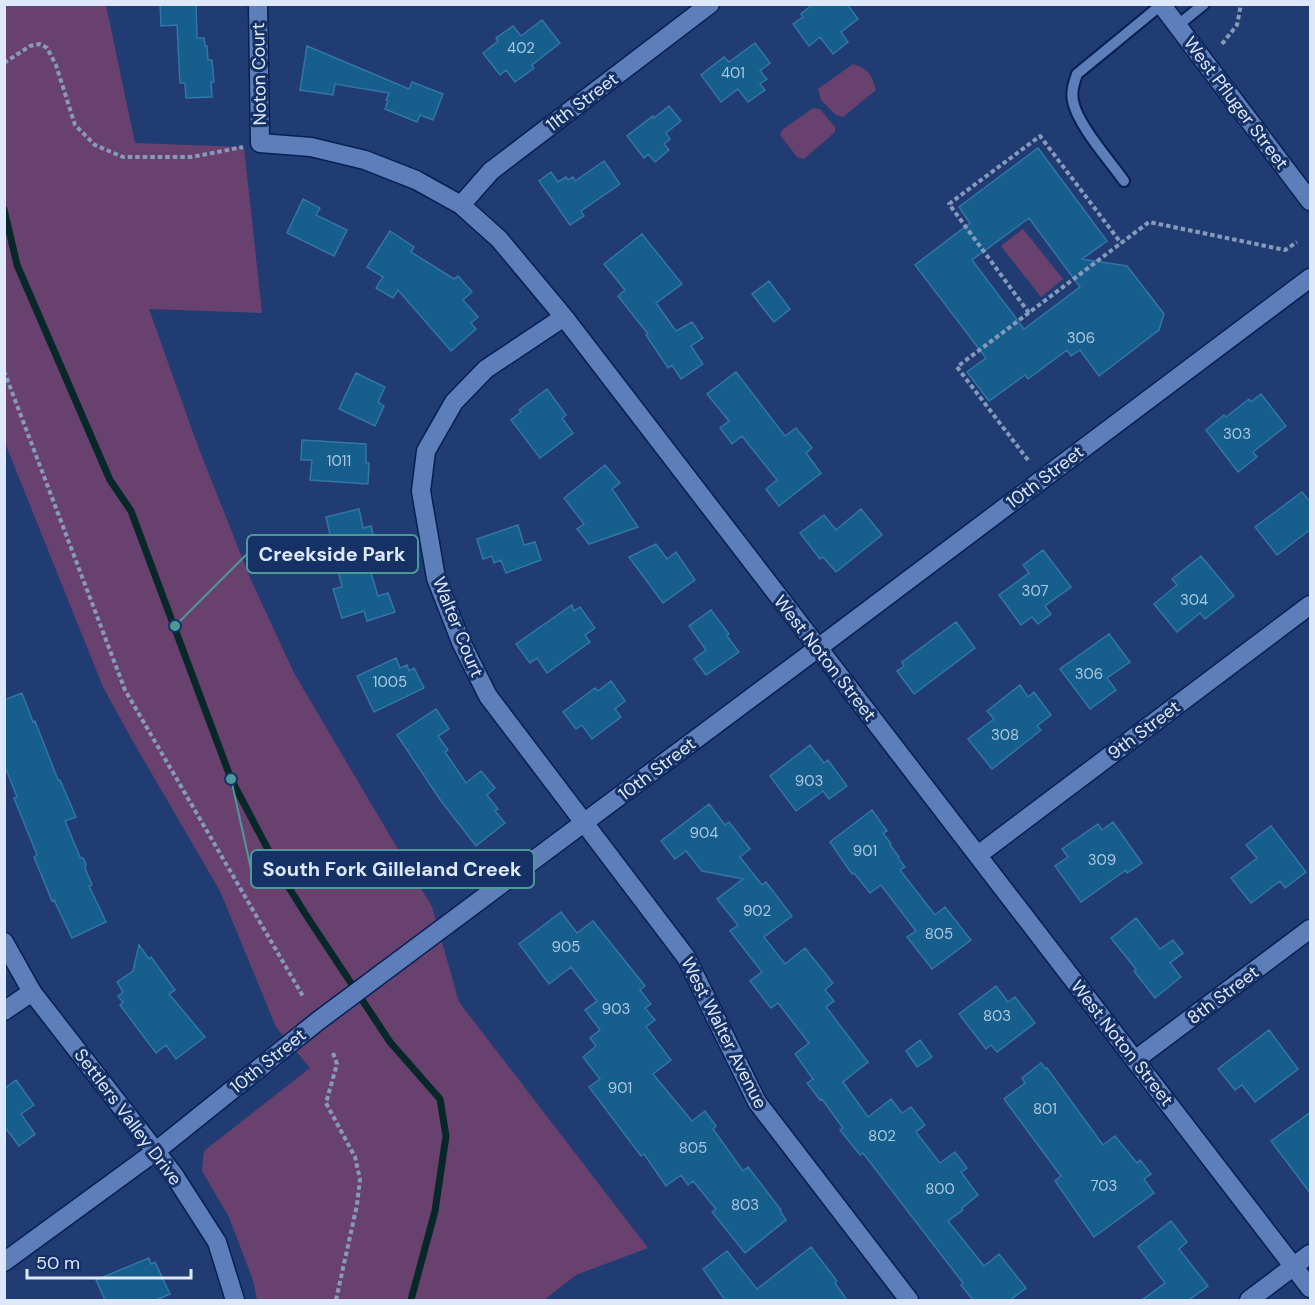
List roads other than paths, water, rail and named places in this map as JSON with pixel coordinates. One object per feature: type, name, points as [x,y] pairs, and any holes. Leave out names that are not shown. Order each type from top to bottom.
[{"type":"street","name":"Noton Court","points":[[258,4],[260,143]]},
{"type":"street","name":"11th Street","points":[[461,205],[491,171],[710,4]]},
{"type":"street","name":"West Pfluger Street","points":[[1161,5],[1309,197]]},
{"type":"street","name":"West Noton Street","points":[[260,143],[311,147],[365,160],[416,180],[461,205],[499,239],[564,317],[1311,1288]]},
{"type":"street","name":"10th Street","points":[[4,1262],[156,1151],[324,1016],[1311,278]]},
{"type":"street","name":"Walter Court","points":[[564,317],[486,369],[454,402],[426,451],[421,491],[436,578],[461,642],[488,696],[584,823]]},
{"type":"street","name":"9th Street","points":[[978,855],[1311,605]]},
{"type":"street","name":"West Walter Avenue","points":[[584,823],[686,957],[757,1102],[909,1300]]},
{"type":"street","name":"8th Street","points":[[1135,1060],[1311,929]]},
{"type":"street","name":"Settlers Valley Drive","points":[[4,942],[32,992],[174,1175],[217,1242],[236,1300]]},
{"type":"street","points":[[4,1011],[32,992]]},
{"type":"street","points":[[1249,1300],[1311,1254]]},
{"type":"lane","points":[[1177,26],[1204,4]]},
{"type":"lane","points":[[1124,181],[1080,120],[1073,102],[1073,86],[1077,74],[1161,5]]},
{"type":"waterway","points":[[4,209],[17,265],[110,480],[131,511],[231,779],[284,880],[308,918],[390,1042],[440,1099],[446,1136],[435,1211],[411,1300]]},
{"type":"place","name":"Creekside Park","points":[[175,626]]},
{"type":"place","name":"South Fork Gilleland Creek","points":[[231,779]]}]
